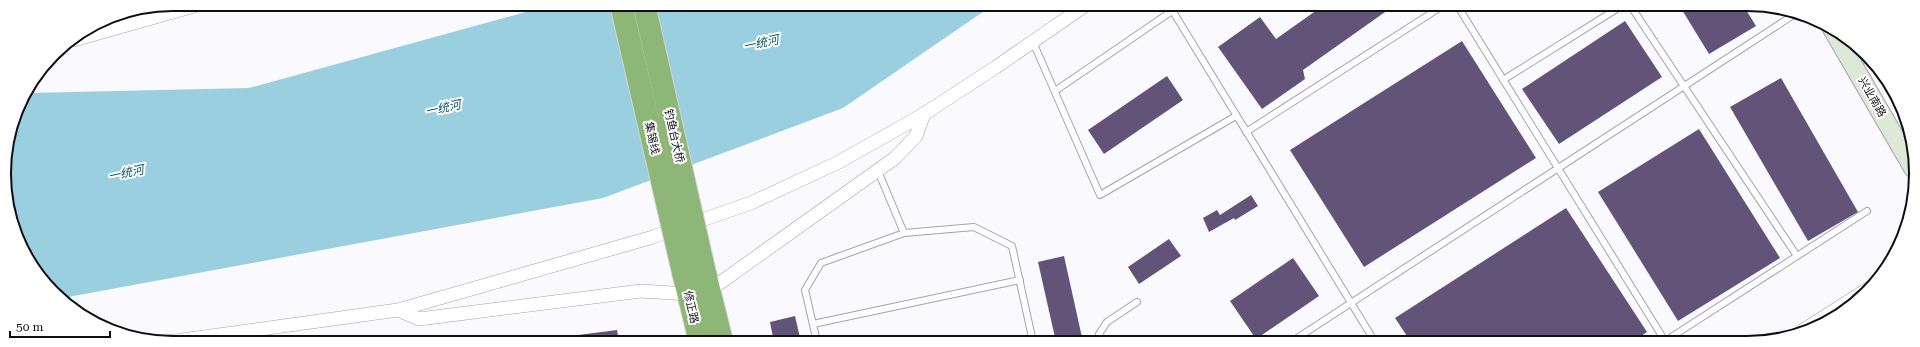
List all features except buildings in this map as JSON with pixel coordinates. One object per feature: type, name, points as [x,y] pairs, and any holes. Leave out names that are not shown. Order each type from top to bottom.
[{"type":"highway","name":"集锡线","points":[[623,11],[694,270],[710,290]]},
{"type":"highway","name":"钓鱼台大桥","points":[[645,11],[694,270]]},
{"type":"highway","name":"修正路","points":[[694,270],[688,294],[698,336]]},
{"type":"highway","name":"修正路","points":[[710,290],[721,336]]},
{"type":"street","points":[[85,37],[176,11]]},
{"type":"street","points":[[211,336],[398,310],[653,237],[751,203],[839,162],[924,114],[1077,11]]},
{"type":"street","name":"兴业南路","points":[[1838,39],[1909,161]]},
{"type":"street","points":[[398,310],[418,319],[641,291],[688,294],[710,290],[895,158],[916,136],[924,114]]},
{"type":"lane","points":[[1055,92],[1166,11]]},
{"type":"lane","points":[[1172,11],[1371,336]]},
{"type":"lane","points":[[1246,132],[1435,11]]},
{"type":"lane","points":[[1461,11],[1659,336]]},
{"type":"lane","points":[[1503,80],[1613,11]]},
{"type":"lane","points":[[1634,11],[1797,256]]},
{"type":"lane","points":[[1300,336],[1790,17]]},
{"type":"lane","points":[[1033,42],[1100,195],[1236,116]]},
{"type":"lane","points":[[878,171],[904,233]]},
{"type":"lane","points":[[1672,336],[1867,210]]},
{"type":"lane","points":[[816,336],[805,290],[821,263],[904,233],[974,227],[1012,246],[1032,336]]},
{"type":"lane","points":[[813,324],[1020,280]]},
{"type":"lane","points":[[1100,336],[1099,334],[1107,322],[1137,302]]},
{"type":"water","name":"一统河","points":[[530,11],[984,11],[843,108],[603,198],[68,297],[66,296],[51,281],[33,255],[23,236],[12,195],[11,163],[14,142],[23,111],[33,93],[249,88]]}]
